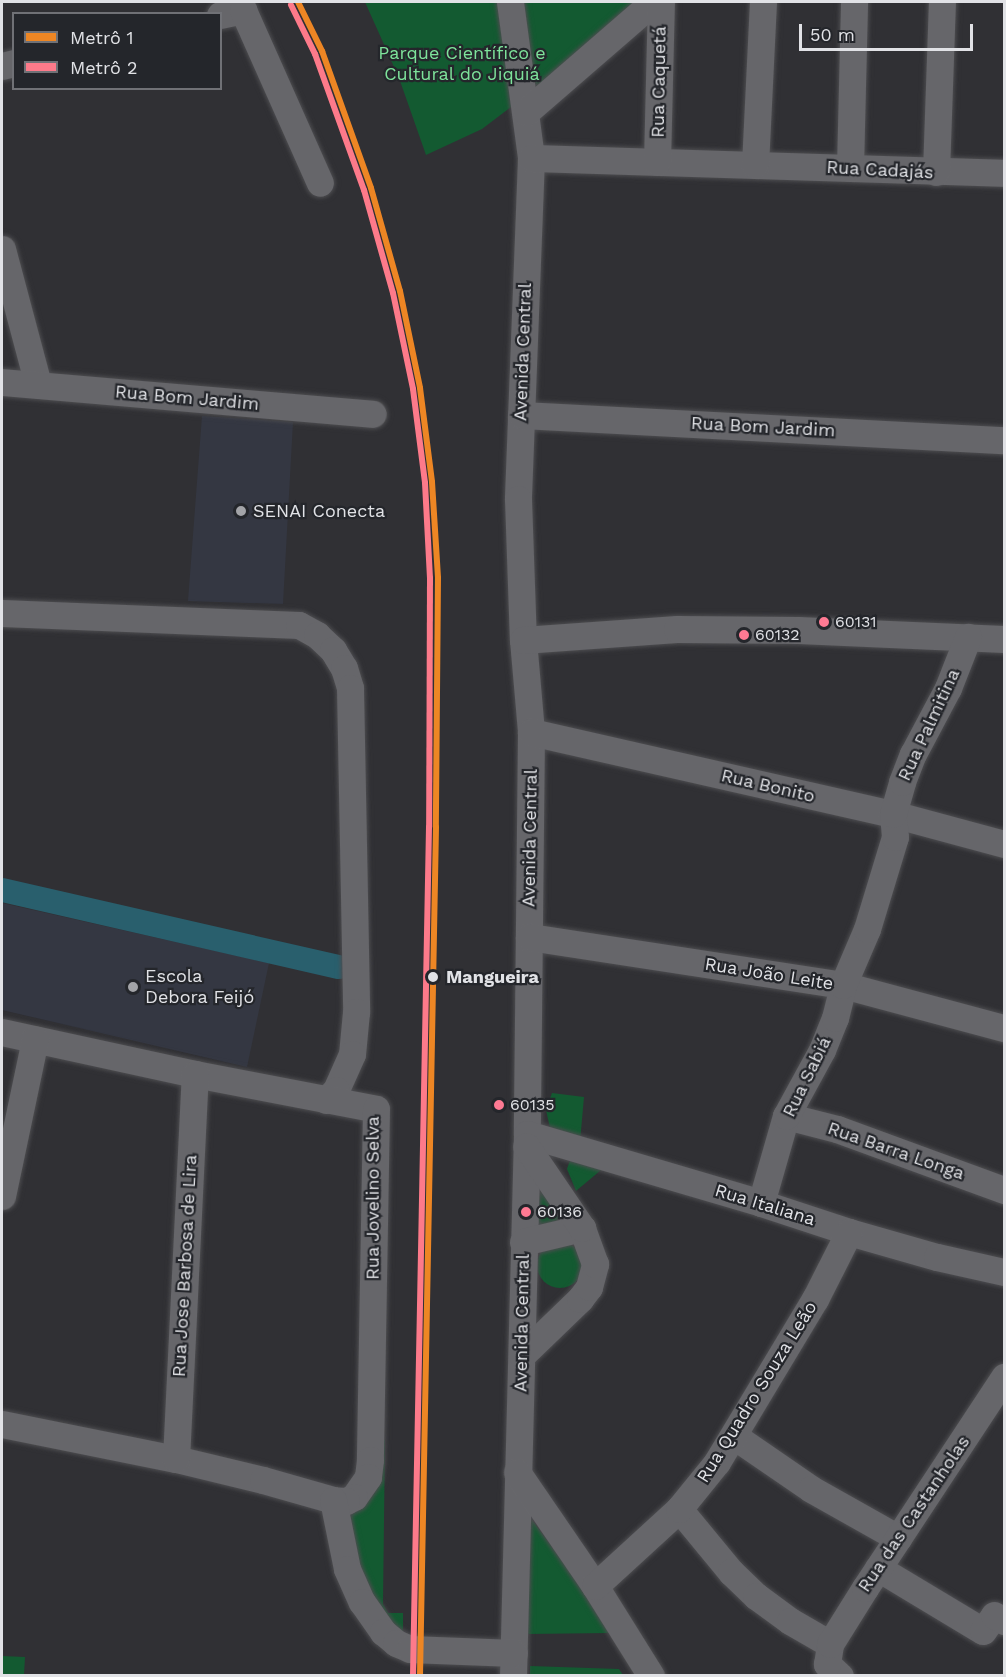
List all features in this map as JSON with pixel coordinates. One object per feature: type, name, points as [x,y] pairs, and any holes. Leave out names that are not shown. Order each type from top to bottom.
[{"type":"street","name":"Avenida Central","points":[[510,2],[531,158],[518,499],[523,640],[531,732],[526,1140],[514,1664]]},
{"type":"street","points":[[526,112],[653,2]]},
{"type":"street","name":"Rua Caquetá","points":[[657,162],[661,2]]},
{"type":"street","points":[[756,165],[763,2]]},
{"type":"street","points":[[850,168],[854,2]]},
{"type":"street","points":[[936,172],[942,2]]},
{"type":"street","points":[[222,15],[243,10],[320,183]]},
{"type":"street","name":"Rua Cadajás","points":[[531,158],[1005,173]]},
{"type":"street","points":[[2,249],[38,384]]},
{"type":"street","name":"Rua Bom Jardim","points":[[2,382],[374,414]]},
{"type":"street","name":"Rua Bom Jardim","points":[[520,415],[1005,440]]},
{"type":"street","points":[[2,613],[298,625],[317,635],[333,650],[344,668],[350,688],[355,1039],[344,1076],[336,1090],[326,1100]]},
{"type":"street","points":[[523,640],[677,629],[798,630],[1005,639]]},
{"type":"street","name":"Rua Palmitina","points":[[843,986],[867,929],[889,862],[895,837],[893,814],[913,754],[948,688],[968,637]]},
{"type":"street","name":"Rua Bonito","points":[[531,732],[893,814],[1005,844]]},
{"type":"street","name":"Rua João Leite","points":[[529,937],[843,986],[1005,1028]]},
{"type":"street","name":"Rua Sabiá","points":[[761,1203],[786,1116],[822,1050],[835,1018],[843,986]]},
{"type":"street","name":"Rua Jovelino Selva","points":[[2,1032],[195,1074],[376,1108],[370,1460],[368,1477],[354,1497],[346,1501],[333,1500]]},
{"type":"street","points":[[2,1196],[34,1039]]},
{"type":"street","name":"Rua Jose Barbosa de Lira","points":[[176,1459],[195,1074]]},
{"type":"street","name":"Rua Barra Longa","points":[[786,1116],[837,1129],[1005,1190]]},
{"type":"street","points":[[522,1355],[580,1299],[589,1287],[595,1264],[582,1228],[526,1140]]},
{"type":"street","name":"Rua Italiana","points":[[526,1140],[761,1203],[849,1233],[1005,1272]]},
{"type":"street","points":[[524,1242],[582,1228]]},
{"type":"street","name":"Rua Quadro Souza Leão","points":[[595,1586],[692,1496],[734,1436],[815,1299],[849,1233]]},
{"type":"street","name":"Rua das Castanholas","points":[[833,1657],[878,1568],[1005,1377]]},
{"type":"street","points":[[2,1424],[176,1459],[333,1500],[347,1569],[362,1602],[383,1632],[396,1643],[410,1649],[514,1664]]},
{"type":"street","points":[[734,1436],[811,1489],[898,1538]]},
{"type":"street","points":[[517,1472],[595,1586],[651,1676]]},
{"type":"street","points":[[679,1509],[731,1572],[756,1596],[833,1657]]},
{"type":"street","points":[[878,1568],[983,1631],[994,1616],[1005,1621]]},
{"type":"shaded area","name":"SENAI Conecta","points":[[202,416],[293,422],[283,604],[188,601]]},
{"type":"shaded area","name":"Escola Debora Feijó","points":[[2,903],[269,963],[247,1067],[2,1010]]},
{"type":"green space","name":"Parque Científico e Cultural do Jiquiá","points":[[365,2],[636,2],[576,58],[482,129],[426,155],[399,78]]},
{"type":"green space","points":[[552,1093],[584,1097],[580,1142],[550,1128],[546,1110]]},
{"type":"green space","points":[[571,1157],[607,1165],[576,1191],[567,1169]]},
{"type":"green space","points":[[540,1182],[565,1220],[538,1230]]},
{"type":"green space","points":[[560,1242],[576,1249],[583,1265],[576,1281],[560,1288],[544,1281],[537,1265],[544,1249]]},
{"type":"green space","points":[[376,1440],[385,1440],[383,1604],[388,1613],[403,1613],[403,1641],[376,1630],[344,1516]]},
{"type":"green space","points":[[525,1510],[584,1591],[611,1633],[526,1634]]},
{"type":"green space","points":[[2,1656],[25,1657],[24,1675],[2,1675]]},
{"type":"green space","points":[[530,1666],[619,1669],[623,1675],[530,1675]]},
{"type":"waterway","points":[[2,890],[338,967]]},
{"type":"metro line","name":"1","points":[[298,2],[322,51],[371,188],[400,291],[420,388],[432,482],[438,578],[436,827],[420,1676]]},
{"type":"metro line","name":"2","points":[[291,5],[315,54],[364,190],[393,293],[413,389],[425,483],[430,578],[429,827],[413,1676]]},
{"type":"place","name":"SENAI Conecta","points":[[241,511]]},
{"type":"place","name":"60131","points":[[824,622]]},
{"type":"place","name":"60132","points":[[744,635]]},
{"type":"place","name":"Mangueira","points":[[433,977]]},
{"type":"place","name":"Escola Debora Feijó","points":[[133,987]]},
{"type":"place","name":"60135","points":[[499,1105]]},
{"type":"place","name":"60136","points":[[526,1212]]}]
